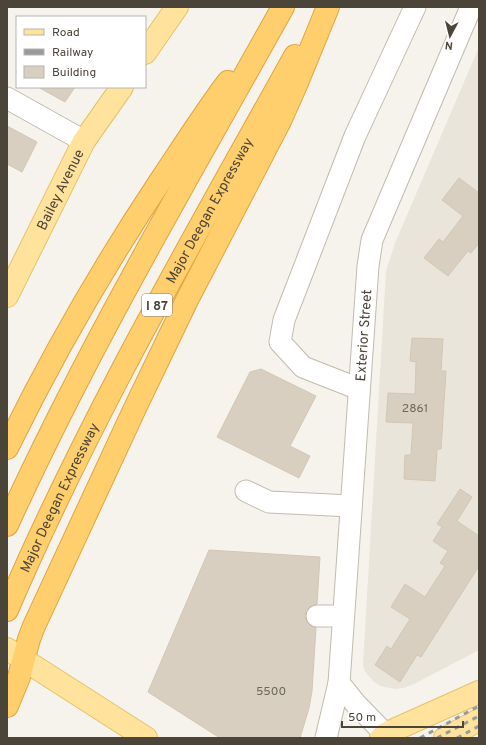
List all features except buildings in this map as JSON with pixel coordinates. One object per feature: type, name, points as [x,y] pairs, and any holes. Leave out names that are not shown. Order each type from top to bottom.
[{"type":"highway","name":"Major Deegan Expressway","points":[[7,610],[64,484],[120,374],[322,7]]},
{"type":"highway","points":[[7,706],[19,677],[15,654],[34,626],[187,300],[280,121],[328,7]]},
{"type":"highway","points":[[7,448],[57,350],[116,248],[210,106],[282,8]]},
{"type":"highway","name":"I 87","points":[[7,525],[42,451],[96,345],[282,8]]},
{"type":"main road","points":[[146,53],[177,7]]},
{"type":"main road","name":"Bailey Avenue","points":[[7,296],[84,141],[121,88]]},
{"type":"main road","points":[[15,654],[146,738]]},
{"type":"main road","points":[[385,737],[479,692]]},
{"type":"main road","points":[[445,738],[479,720]]},
{"type":"street","points":[[359,389],[303,367],[280,342],[284,320],[355,136],[415,7]]},
{"type":"street","name":"Exterior Street","points":[[326,738],[338,683],[368,266],[372,240],[471,7]]},
{"type":"street","points":[[7,98],[84,141]]},
{"type":"street","points":[[246,491],[270,502],[351,506]]},
{"type":"street","points":[[317,616],[343,616]]},
{"type":"street","points":[[338,683],[385,737]]},
{"type":"shaded area","points":[[479,47],[479,650],[414,684],[395,689],[380,686],[373,681],[364,670],[363,664],[386,271],[395,243]]},
{"type":"railway","points":[[420,738],[479,706]]},
{"type":"railway","points":[[437,738],[479,716]]},
{"type":"railway","points":[[457,738],[479,726]]}]
